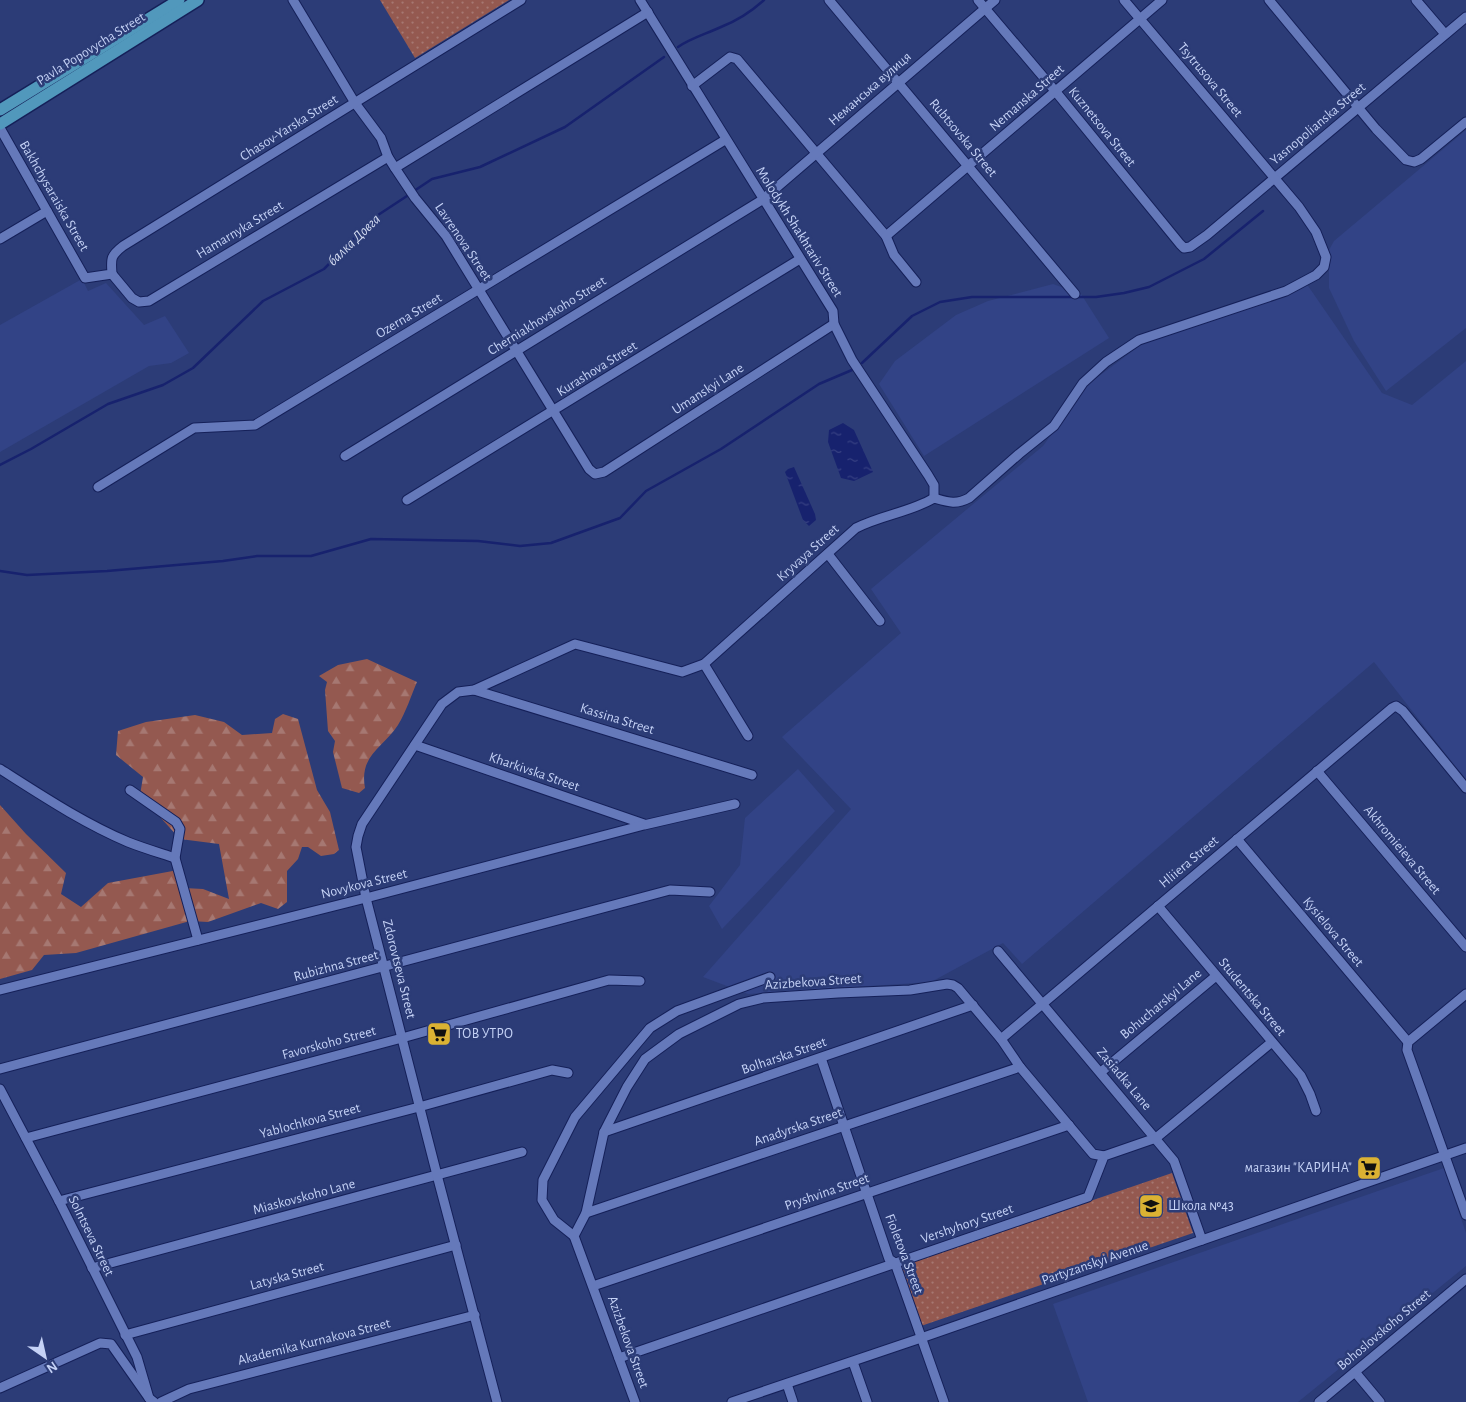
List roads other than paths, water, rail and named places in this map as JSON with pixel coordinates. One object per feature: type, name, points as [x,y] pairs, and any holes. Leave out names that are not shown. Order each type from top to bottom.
[{"type":"main road","name":"Pavla Popovycha Street","points":[[0,110],[179,0]]},
{"type":"main road","name":"Pavla Popovycha Street","points":[[0,126],[198,0]]},
{"type":"street","name":"Lavrenova Street","points":[[293,0],[355,104],[381,138],[388,157],[395,168],[415,198],[446,236],[589,469],[595,474]]},
{"type":"street","name":"Chasov-Yarska Street","points":[[112,274],[111,260],[115,252],[123,246],[521,0]]},
{"type":"street","name":"Molodykh Shakhtariv Street","points":[[640,0],[762,200],[833,311],[834,324],[861,374],[934,485],[934,498]]},
{"type":"street","name":"Rubtsovska Street","points":[[829,0],[1075,294]]},
{"type":"street","name":"Kuznetsova Street","points":[[978,0],[1184,248]]},
{"type":"street","name":"Неманська вулиця","points":[[762,200],[995,0]]},
{"type":"street","name":"Tsytrusova Street","points":[[934,498],[950,503],[960,502],[969,498],[1054,426],[1083,383],[1106,362],[1139,340],[1286,291],[1316,275],[1324,267],[1326,257],[1316,232],[1299,207],[1124,0]]},
{"type":"street","name":"Nemanska Street","points":[[886,236],[1162,0]]},
{"type":"street","points":[[1269,0],[1376,129],[1406,160],[1414,162],[1428,154],[1466,122]]},
{"type":"street","points":[[1416,0],[1445,34]]},
{"type":"street","points":[[395,168],[648,12]]},
{"type":"street","name":"Yasnopolianska Street","points":[[1184,248],[1208,235],[1466,17]]},
{"type":"street","points":[[692,86],[730,57],[734,57],[886,236],[894,255],[916,282]]},
{"type":"street","name":"Bakhchysaraiska Street","points":[[0,126],[85,278],[112,274]]},
{"type":"street","name":"Ozerna Street","points":[[98,487],[194,428],[255,425],[725,140]]},
{"type":"street","name":"Hamarnyka Street","points":[[112,274],[132,298],[139,302],[149,300],[388,157]]},
{"type":"street","name":"Cherniakhovskoho Street","points":[[345,456],[762,200]]},
{"type":"street","points":[[0,239],[46,211]]},
{"type":"street","name":"Kurashova Street","points":[[407,500],[800,259]]},
{"type":"street","name":"Umanskyi Lane","points":[[595,474],[604,472],[834,324]]},
{"type":"street","name":"Kryvaya Street","points":[[575,644],[682,672],[704,664],[862,525],[880,517],[923,505],[934,498]]},
{"type":"street","points":[[828,554],[880,621]]},
{"type":"street","name":"Zdorovtseva Street","points":[[497,1402],[366,898],[356,847],[362,824],[442,704],[458,692],[474,690],[575,644]]},
{"type":"street","points":[[704,664],[748,736]]},
{"type":"street","name":"Kassina Street","points":[[474,690],[752,775]]},
{"type":"street","name":"Hliiera Street","points":[[1001,1039],[1396,706],[1466,788]]},
{"type":"street","name":"Kharkivska Street","points":[[415,745],[644,824]]},
{"type":"street","points":[[0,769],[49,800],[99,828],[129,842],[176,858]]},
{"type":"street","name":"Akhromieieva Street","points":[[1317,771],[1466,947]]},
{"type":"street","points":[[130,790],[176,822],[180,829],[176,858],[198,940]]},
{"type":"street","name":"Novykova Street","points":[[0,990],[366,898],[644,824],[735,804]]},
{"type":"street","name":"Kysielova Street","points":[[1237,839],[1408,1042]]},
{"type":"street","name":"Rubizhna Street","points":[[0,1069],[670,890],[710,892]]},
{"type":"street","name":"Studentska Street","points":[[1158,906],[1301,1076],[1316,1110]]},
{"type":"street","name":"Zasiadka Lane","points":[[998,951],[1174,1161],[1202,1240]]},
{"type":"street","name":"Bohucharskyi Lane","points":[[1101,1072],[1216,976]]},
{"type":"street","points":[[574,1236],[554,1220],[542,1200],[543,1180],[575,1117],[650,1028],[677,1011],[770,977]]},
{"type":"street","name":"Favorskoho Street","points":[[26,1138],[402,1038],[608,980],[640,981]]},
{"type":"street","name":"Azizbekova Street","points":[[635,1402],[574,1236],[586,1213],[604,1132],[627,1087],[645,1059],[679,1034],[739,1004],[763,998],[910,990],[947,984],[958,988],[973,1006]]},
{"type":"street","points":[[1466,994],[1408,1042],[1407,1050],[1466,1215]]},
{"type":"street","points":[[973,1006],[1001,1039],[1020,1067],[1093,1154],[1104,1156],[1156,1138],[1272,1042]]},
{"type":"street","name":"Bolharska Street","points":[[604,1132],[973,1006]]},
{"type":"street","name":"Fioletova Street","points":[[821,1058],[889,1260],[895,1263],[944,1402]]},
{"type":"street","name":"Anadyrska Street","points":[[586,1213],[1020,1067]]},
{"type":"street","name":"Yablochkova Street","points":[[59,1201],[420,1107],[552,1070],[568,1073]]},
{"type":"street","name":"Solntseva Street","points":[[0,1089],[59,1201],[137,1357],[151,1400]]},
{"type":"street","name":"Pryshvina Street","points":[[593,1286],[1069,1125]]},
{"type":"street","name":"Partyzanskyi Avenue","points":[[732,1402],[853,1362],[1466,1148]]},
{"type":"street","name":"Miaskovskoho Lane","points":[[92,1268],[522,1152]]},
{"type":"street","name":"Vershyhory Street","points":[[618,1358],[1088,1197],[1104,1156]]},
{"type":"street","name":"Latyska Street","points":[[125,1335],[456,1245]]},
{"type":"street","name":"Bohoslovskoho Street","points":[[1319,1402],[1466,1279]]},
{"type":"street","name":"Akademika Kurnakova Street","points":[[162,1402],[189,1389],[475,1315]]},
{"type":"street","points":[[0,1388],[100,1343],[105,1343],[111,1344],[151,1400]]},
{"type":"street","points":[[853,1362],[867,1402]]},
{"type":"street","points":[[1354,1372],[1380,1402]]},
{"type":"street","points":[[787,1384],[793,1402]]},
{"type":"water","points":[[843,423],[854,430],[873,472],[854,481],[841,478],[828,442],[829,430]]},
{"type":"water","points":[[794,467],[815,514],[816,520],[809,526],[803,520],[785,472]]},
{"type":"waterway","name":"балка Довга","points":[[678,47],[738,19],[764,0]]},
{"type":"waterway","name":"балка Довга","points":[[414,191],[432,179],[480,167],[565,127],[664,57]]},
{"type":"waterway","name":"балка Довга","points":[[0,465],[108,404],[163,385],[193,368],[263,301],[324,269],[375,217],[410,194]]},
{"type":"waterway","points":[[862,363],[912,316],[940,302],[972,297],[1096,297],[1149,287],[1204,259],[1263,211]]},
{"type":"waterway","points":[[0,571],[27,575],[107,571],[223,561],[257,556],[311,556],[371,539],[478,541],[520,546],[551,543],[620,518],[646,491],[721,449],[819,384],[852,370]]},
{"type":"place","name":"ТОВ УТРО","points":[[439,1034]]},
{"type":"place","name":"магазин \"КАРИНА\"","points":[[1369,1168]]},
{"type":"place","name":"Школа №43","points":[[1151,1206]]}]
